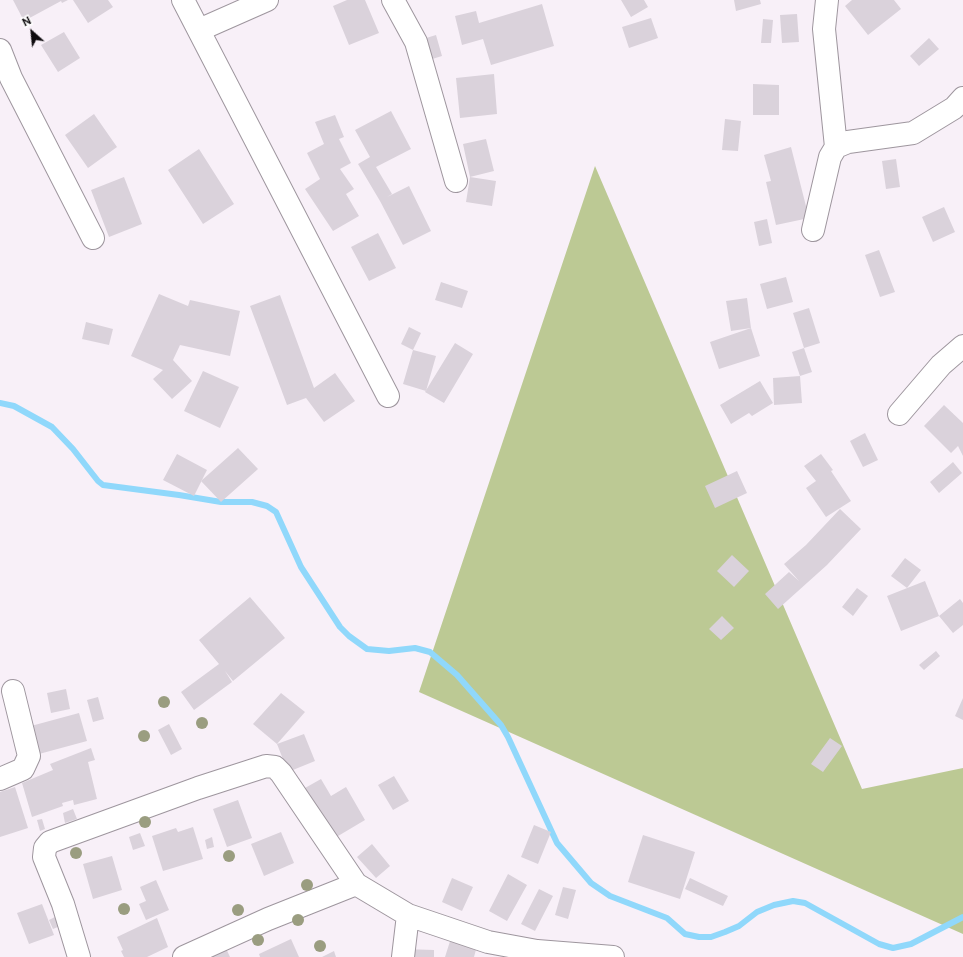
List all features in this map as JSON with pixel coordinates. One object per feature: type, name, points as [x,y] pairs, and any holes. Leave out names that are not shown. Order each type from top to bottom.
[{"type":"street","points":[[183,0],[388,396]]},
{"type":"street","points":[[199,30],[267,0]]},
{"type":"street","points":[[393,0],[416,42],[456,181]]},
{"type":"street","points":[[827,0],[824,29],[836,147]]},
{"type":"street","points":[[0,50],[11,78],[93,238]]},
{"type":"street","points":[[813,230],[830,157],[836,147],[848,142],[913,133],[954,108],[963,98]]},
{"type":"street","points":[[899,414],[940,365],[963,346]]},
{"type":"street","points":[[0,779],[23,769],[29,756],[13,691]]},
{"type":"street","points":[[79,957],[62,904],[44,857],[45,848],[50,842],[198,788],[266,766],[275,767],[282,773],[356,884],[408,915],[488,942],[538,951],[613,957]]},
{"type":"street","points":[[184,957],[268,919],[356,884]]},
{"type":"street","points":[[403,957],[408,915]]},
{"type":"green space","points":[[595,166],[862,789],[963,768],[963,934],[419,692]]},
{"type":"building","points":[[13,0],[68,0],[62,3],[61,1],[24,21]]},
{"type":"building","points":[[73,0],[108,0],[113,7],[88,23]]},
{"type":"building","points":[[347,0],[365,0],[379,33],[349,45],[333,6]]},
{"type":"building","points":[[621,0],[644,0],[648,7],[631,17]]},
{"type":"building","points":[[734,0],[760,0],[761,4],[736,11]]},
{"type":"building","points":[[852,0],[894,0],[901,9],[868,35],[845,6]]},
{"type":"building","points":[[542,4],[554,46],[491,65],[483,39],[462,45],[455,16],[476,11],[479,23]]},
{"type":"building","points":[[797,14],[799,42],[782,43],[780,15]]},
{"type":"building","points":[[651,18],[658,38],[629,48],[622,27]]},
{"type":"building","points":[[763,19],[773,20],[771,43],[761,43]]},
{"type":"building","points":[[64,32],[80,58],[58,72],[41,45]]},
{"type":"building","points":[[436,35],[442,56],[429,60],[423,39]]},
{"type":"building","points":[[929,38],[939,49],[919,66],[910,56]]},
{"type":"building","points":[[494,74],[497,114],[460,118],[456,78]]},
{"type":"building","points":[[753,84],[779,85],[779,115],[753,115]]},
{"type":"building","points":[[391,111],[411,149],[376,167],[392,194],[387,197],[409,186],[431,231],[403,245],[380,201],[358,164],[370,157],[355,130]]},
{"type":"building","points":[[94,114],[117,147],[88,168],[65,135]]},
{"type":"building","points":[[335,115],[344,137],[339,139],[351,163],[340,169],[354,189],[346,194],[359,216],[333,231],[305,189],[320,179],[307,153],[324,144],[315,122]]},
{"type":"building","points":[[725,119],[741,121],[738,151],[722,150]]},
{"type":"building","points":[[486,139],[494,171],[470,177],[463,144]]},
{"type":"building","points":[[791,147],[809,218],[776,225],[766,182],[771,181],[764,155]]},
{"type":"building","points":[[199,149],[234,204],[203,224],[168,170]]},
{"type":"building","points":[[896,159],[900,187],[886,189],[882,161]]},
{"type":"building","points":[[124,177],[142,224],[109,237],[91,190]]},
{"type":"building","points":[[470,177],[496,181],[492,206],[466,202]]},
{"type":"building","points":[[944,207],[955,232],[933,242],[922,217]]},
{"type":"building","points":[[767,219],[772,243],[759,246],[754,222]]},
{"type":"building","points":[[378,233],[396,268],[369,281],[351,247]]},
{"type":"building","points":[[879,250],[895,292],[880,297],[865,255]]},
{"type":"building","points":[[786,277],[793,302],[767,309],[760,284]]},
{"type":"building","points":[[441,282],[468,291],[462,308],[435,300]]},
{"type":"building","points":[[159,294],[188,306],[190,300],[240,311],[230,356],[180,345],[173,360],[192,381],[172,399],[153,379],[163,370],[131,356]]},
{"type":"building","points":[[280,295],[314,388],[335,373],[355,401],[324,422],[306,398],[287,405],[250,306]]},
{"type":"building","points":[[747,298],[751,328],[731,331],[726,301]]},
{"type":"building","points":[[809,308],[820,343],[804,348],[793,313]]},
{"type":"building","points":[[86,322],[113,329],[109,345],[82,339]]},
{"type":"building","points":[[409,327],[421,333],[413,350],[401,344]]},
{"type":"building","points":[[751,328],[760,356],[719,369],[710,342]]},
{"type":"building","points":[[455,343],[473,354],[444,403],[425,392]]},
{"type":"building","points":[[804,348],[812,372],[800,376],[792,352]]},
{"type":"building","points":[[413,350],[436,356],[426,391],[403,384]]},
{"type":"building","points":[[203,371],[239,387],[220,428],[184,411]]},
{"type":"building","points":[[800,376],[802,403],[774,405],[773,378]]},
{"type":"building","points":[[760,381],[773,403],[752,416],[749,413],[731,424],[720,405]]},
{"type":"building","points":[[944,405],[963,423],[963,456],[958,446],[951,453],[924,426]]},
{"type":"building","points":[[865,433],[878,460],[863,467],[850,441]]},
{"type":"building","points":[[238,448],[258,469],[221,502],[201,481]]},
{"type":"building","points":[[177,454],[207,470],[194,496],[163,480]]},
{"type":"building","points":[[821,454],[833,470],[831,471],[851,501],[826,517],[806,488],[816,481],[804,466]]},
{"type":"building","points":[[953,462],[962,473],[939,493],[930,482]]},
{"type":"building","points":[[737,471],[747,493],[715,508],[705,486]]},
{"type":"building","points":[[840,509],[861,529],[827,565],[778,609],[765,594],[789,572],[799,581],[784,564],[806,545]]},
{"type":"building","points":[[732,555],[749,571],[734,587],[717,571]]},
{"type":"building","points":[[905,558],[921,570],[907,588],[891,576]]},
{"type":"building","points":[[925,581],[939,616],[901,631],[887,596]]},
{"type":"building","points":[[857,588],[868,596],[853,616],[842,607]]},
{"type":"building","points":[[250,597],[285,638],[233,681],[225,671],[232,682],[194,710],[181,692],[219,664],[199,640]]},
{"type":"building","points":[[960,599],[963,603],[963,625],[953,633],[939,616]]},
{"type":"building","points":[[722,616],[734,628],[721,640],[709,629]]},
{"type":"building","points":[[936,651],[940,656],[924,670],[919,665]]},
{"type":"building","points":[[66,689],[70,709],[51,713],[47,693]]},
{"type":"building","points":[[281,693],[305,712],[277,744],[253,724]]},
{"type":"building","points":[[98,697],[104,719],[93,722],[87,700]]},
{"type":"building","points":[[963,698],[963,720],[955,716]]},
{"type":"building","points":[[79,713],[87,741],[39,754],[31,726]]},
{"type":"building","points":[[169,724],[182,749],[171,755],[158,730]]},
{"type":"building","points":[[304,734],[315,761],[288,772],[277,744]]},
{"type":"building","points":[[830,738],[842,746],[823,772],[811,764]]},
{"type":"building","points":[[91,748],[95,760],[88,762],[97,799],[74,805],[73,800],[62,803],[63,806],[32,817],[22,783],[53,770],[50,764]]},
{"type":"building","points":[[394,776],[409,801],[393,810],[378,785]]},
{"type":"building","points":[[321,779],[331,796],[346,787],[365,820],[328,842],[289,797]]},
{"type":"building","points":[[15,787],[28,828],[0,837],[0,792]]},
{"type":"building","points":[[238,800],[252,838],[227,847],[213,809]]},
{"type":"building","points":[[73,809],[77,819],[65,823],[63,813]]},
{"type":"building","points":[[42,819],[45,829],[40,831],[37,820]]},
{"type":"building","points":[[534,825],[551,832],[538,864],[521,857]]},
{"type":"building","points":[[193,827],[203,859],[163,871],[152,836],[176,828],[178,832]]},
{"type":"building","points":[[281,832],[294,863],[264,876],[251,844]]},
{"type":"building","points":[[140,833],[145,846],[133,850],[129,837]]},
{"type":"building","points":[[643,835],[695,852],[680,899],[628,882]]},
{"type":"building","points":[[212,837],[214,847],[207,849],[205,840]]},
{"type":"building","points":[[372,844],[390,866],[376,878],[357,857]]},
{"type":"building","points":[[112,856],[122,890],[93,899],[83,864]]},
{"type":"building","points":[[508,874],[527,885],[507,921],[489,911]]},
{"type":"building","points":[[452,878],[473,887],[462,911],[442,902]]},
{"type":"building","points":[[690,878],[728,896],[723,906],[685,889]]},
{"type":"building","points":[[156,880],[169,910],[146,920],[139,904],[146,901],[140,887]]},
{"type":"building","points":[[563,887],[576,890],[568,919],[555,915]]},
{"type":"building","points":[[539,889],[553,896],[535,931],[521,924]]},
{"type":"building","points":[[42,904],[54,935],[29,944],[17,913]]},
{"type":"building","points":[[57,916],[60,926],[53,929],[49,920]]},
{"type":"building","points":[[157,918],[168,947],[147,957],[124,957],[121,951],[123,950],[117,937]]},
{"type":"building","points":[[452,935],[478,942],[474,957],[445,957]]},
{"type":"building","points":[[291,939],[299,957],[260,957],[259,954]]},
{"type":"building","points":[[224,944],[230,957],[211,957],[207,950]]},
{"type":"building","points":[[404,949],[434,950],[434,957],[404,957]]},
{"type":"building","points":[[334,951],[336,957],[322,957]]},
{"type":"waterway","points":[[0,403],[14,406],[52,427],[73,449],[98,481],[103,485],[221,502],[252,502],[267,506],[276,512],[301,567],[340,627],[349,636],[367,649],[389,651],[415,648],[430,652],[457,675],[501,725],[557,843],[591,883],[610,896],[667,918],[685,934],[699,937],[711,937],[725,932],[739,926],[757,912],[774,905],[793,901],[805,903],[879,944],[893,948],[911,944],[963,917]]}]
